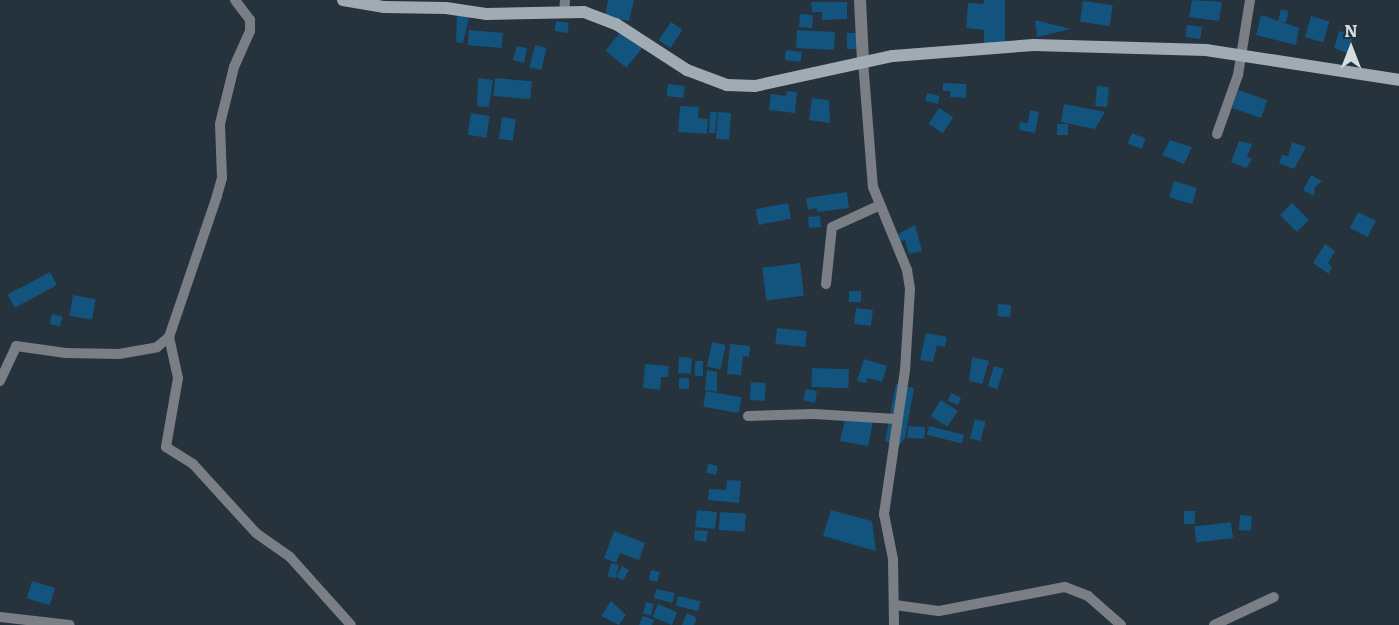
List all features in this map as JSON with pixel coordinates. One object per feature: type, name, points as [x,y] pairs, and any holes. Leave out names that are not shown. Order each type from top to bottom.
[{"type":"main road","points":[[343,0],[446,8],[486,14],[565,6],[616,24],[687,70],[717,83],[755,86],[863,61],[1034,45],[1133,46],[1241,54],[1399,80]]},
{"type":"street","points":[[0,381],[16,346],[66,353],[119,354],[158,347],[169,337],[222,177],[220,124],[234,66],[250,31],[250,20],[236,0]]},
{"type":"street","points":[[860,0],[873,186],[878,206],[907,270],[910,289],[905,370],[896,419],[884,514],[891,544],[894,625]]},
{"type":"street","points":[[1217,134],[1241,54],[1250,0]]},
{"type":"street","points":[[826,284],[832,227],[878,206]]},
{"type":"street","points":[[169,337],[178,378],[166,447],[193,464],[222,491],[256,533],[290,556],[351,625]]},
{"type":"street","points":[[748,417],[814,414],[896,419]]},
{"type":"street","points":[[895,605],[939,611],[1065,588],[1088,596],[1121,625]]},
{"type":"street","points":[[1214,625],[1274,597]]},
{"type":"street","points":[[0,617],[70,625]]},
{"type":"building","points":[[608,0],[634,0],[629,21],[605,16]]},
{"type":"building","points":[[984,0],[1005,0],[1005,47],[984,45],[984,30],[966,28],[968,3],[983,4]]},
{"type":"building","points":[[1192,0],[1222,2],[1219,21],[1189,17]]},
{"type":"building","points":[[1083,1],[1113,5],[1110,26],[1080,22]]},
{"type":"building","points":[[811,2],[847,2],[847,19],[822,20],[822,12],[812,12]]},
{"type":"building","points":[[1281,9],[1289,11],[1286,23],[1278,21]]},
{"type":"building","points":[[800,14],[813,15],[812,28],[799,27]]},
{"type":"building","points":[[457,15],[469,17],[463,43],[456,42]]},
{"type":"building","points":[[1261,15],[1299,28],[1296,45],[1256,35]]},
{"type":"building","points":[[1311,16],[1329,21],[1323,42],[1305,37]]},
{"type":"building","points":[[1035,20],[1071,29],[1037,37]]},
{"type":"building","points":[[556,21],[569,23],[567,33],[554,31]]},
{"type":"building","points":[[671,22],[683,30],[670,48],[659,40]]},
{"type":"building","points":[[1187,25],[1202,27],[1200,39],[1185,37]]},
{"type":"building","points":[[623,29],[644,46],[626,68],[605,51]]},
{"type":"building","points":[[469,30],[503,33],[502,48],[468,45]]},
{"type":"building","points":[[797,30],[835,32],[834,50],[796,48]]},
{"type":"building","points":[[1339,31],[1353,35],[1349,54],[1334,48]]},
{"type":"building","points":[[847,33],[860,33],[860,49],[847,49]]},
{"type":"building","points":[[535,45],[547,48],[541,70],[529,67]]},
{"type":"building","points":[[517,46],[527,48],[524,63],[513,60]]},
{"type":"building","points":[[786,50],[802,52],[801,62],[785,60]]},
{"type":"building","points":[[478,78],[493,80],[489,107],[477,106]]},
{"type":"building","points":[[495,78],[532,81],[530,99],[493,96]]},
{"type":"building","points":[[943,83],[966,84],[966,98],[950,97],[950,91],[943,91]]},
{"type":"building","points":[[668,84],[685,86],[683,98],[667,96]]},
{"type":"building","points":[[1097,86],[1109,87],[1107,107],[1095,106]]},
{"type":"building","points":[[1238,90],[1267,100],[1261,118],[1232,108]]},
{"type":"building","points":[[787,91],[797,92],[795,113],[769,110],[771,94],[786,96]]},
{"type":"building","points":[[927,93],[940,96],[938,104],[925,101]]},
{"type":"building","points":[[812,98],[829,100],[830,123],[809,120]]},
{"type":"building","points":[[1064,104],[1105,112],[1095,129],[1061,122]]},
{"type":"building","points":[[680,106],[699,107],[698,118],[708,119],[707,134],[678,132]]},
{"type":"building","points":[[939,108],[953,117],[943,133],[929,124]]},
{"type":"building","points":[[1030,110],[1039,112],[1035,133],[1019,130],[1020,122],[1028,123]]},
{"type":"building","points":[[710,112],[717,112],[715,133],[709,133]]},
{"type":"building","points":[[718,112],[731,113],[729,140],[716,139]]},
{"type":"building","points":[[471,113],[490,116],[486,138],[468,135]]},
{"type":"building","points":[[502,117],[516,119],[513,141],[499,139]]},
{"type":"building","points":[[1057,124],[1068,124],[1068,135],[1057,135]]},
{"type":"building","points":[[1132,133],[1146,139],[1142,149],[1128,143]]},
{"type":"building","points":[[1170,140],[1192,147],[1184,164],[1162,155]]},
{"type":"building","points":[[1239,141],[1252,144],[1247,157],[1252,159],[1246,168],[1231,162]]},
{"type":"building","points":[[1292,142],[1306,147],[1294,169],[1279,163],[1282,155],[1288,156]]},
{"type":"building","points":[[1311,175],[1322,181],[1315,187],[1314,196],[1303,190]]},
{"type":"building","points":[[1174,181],[1197,188],[1192,204],[1169,197]]},
{"type":"building","points":[[847,192],[849,208],[818,212],[816,208],[808,210],[806,198]]},
{"type":"building","points":[[788,203],[791,219],[759,225],[756,209]]},
{"type":"building","points":[[1292,203],[1309,220],[1297,232],[1280,215]]},
{"type":"building","points":[[1358,212],[1376,221],[1368,237],[1350,228]]},
{"type":"building","points":[[820,216],[821,227],[809,228],[808,217]]},
{"type":"building","points":[[915,225],[922,251],[909,254],[905,240],[900,241],[898,234]]},
{"type":"building","points":[[1325,244],[1335,251],[1328,263],[1332,267],[1329,274],[1313,263]]},
{"type":"building","points":[[800,263],[804,296],[766,300],[762,268]]},
{"type":"building","points":[[50,272],[57,285],[15,308],[8,295]]},
{"type":"building","points":[[849,291],[861,291],[861,302],[849,302]]},
{"type":"building","points":[[73,295],[96,299],[92,320],[69,316]]},
{"type":"building","points":[[998,304],[1011,305],[1010,317],[997,316]]},
{"type":"building","points":[[856,308],[873,310],[871,326],[854,324]]},
{"type":"building","points":[[52,314],[63,317],[60,327],[49,324]]},
{"type":"building","points":[[777,328],[807,331],[805,347],[775,344]]},
{"type":"building","points":[[926,333],[947,337],[945,347],[937,345],[933,362],[920,360]]},
{"type":"building","points":[[712,342],[726,345],[720,369],[707,366]]},
{"type":"building","points":[[730,344],[750,346],[749,357],[743,356],[741,375],[727,374]]},
{"type":"building","points":[[679,357],[692,358],[691,374],[678,373]]},
{"type":"building","points":[[972,357],[989,361],[982,384],[969,381]]},
{"type":"building","points":[[864,359],[887,366],[882,382],[868,378],[866,383],[857,381]]},
{"type":"building","points":[[695,361],[703,361],[703,376],[695,376]]},
{"type":"building","points":[[645,364],[669,366],[668,377],[661,377],[660,390],[643,388]]},
{"type":"building","points":[[994,366],[1004,369],[997,389],[988,386]]},
{"type":"building","points":[[812,368],[849,369],[848,388],[811,387]]},
{"type":"building","points":[[707,370],[717,372],[717,392],[705,390]]},
{"type":"building","points":[[679,378],[689,378],[689,389],[679,389]]},
{"type":"building","points":[[751,382],[766,383],[765,401],[750,400]]},
{"type":"building","points":[[896,384],[914,388],[905,438],[898,447],[885,441]]},
{"type":"building","points":[[806,389],[817,391],[815,403],[803,400]]},
{"type":"building","points":[[706,391],[741,397],[739,413],[703,407]]},
{"type":"building","points":[[951,393],[961,398],[958,405],[948,401]]},
{"type":"building","points":[[941,400],[958,411],[947,427],[931,416]]},
{"type":"building","points":[[975,419],[986,422],[980,441],[970,438]]},
{"type":"building","points":[[845,420],[873,422],[868,446],[840,441]]},
{"type":"building","points":[[908,426],[925,427],[924,439],[907,438]]},
{"type":"building","points":[[929,426],[964,435],[962,443],[927,435]]},
{"type":"building","points":[[708,464],[718,466],[716,475],[706,473]]},
{"type":"building","points":[[727,480],[741,481],[739,503],[708,500],[709,489],[726,490]]},
{"type":"building","points":[[697,510],[717,512],[715,529],[695,527]]},
{"type":"building","points":[[831,510],[872,521],[876,551],[823,536]]},
{"type":"building","points":[[1184,511],[1195,511],[1195,524],[1184,524]]},
{"type":"building","points":[[720,512],[746,514],[745,532],[719,530]]},
{"type":"building","points":[[1240,515],[1252,516],[1251,531],[1239,530]]},
{"type":"building","points":[[1231,522],[1233,538],[1196,542],[1194,527]]},
{"type":"building","points":[[695,530],[708,531],[706,542],[694,540]]},
{"type":"building","points":[[614,531],[645,543],[639,560],[620,553],[616,563],[604,558]]},
{"type":"building","points":[[611,563],[619,565],[615,579],[608,577]]},
{"type":"building","points":[[622,566],[629,570],[623,580],[616,576]]},
{"type":"building","points":[[651,570],[660,572],[658,582],[649,580]]},
{"type":"building","points":[[32,581],[55,588],[50,605],[27,598]]},
{"type":"building","points":[[656,589],[675,593],[672,603],[654,598]]},
{"type":"building","points":[[678,596],[700,601],[698,611],[676,606]]},
{"type":"building","points":[[611,601],[626,615],[619,625],[601,616]]},
{"type":"building","points":[[646,602],[654,604],[651,616],[643,614]]},
{"type":"building","points":[[658,604],[677,612],[672,625],[653,617]]},
{"type":"building","points":[[687,613],[697,618],[694,625],[682,625]]},
{"type":"building","points":[[643,616],[654,620],[652,625],[639,625]]}]
